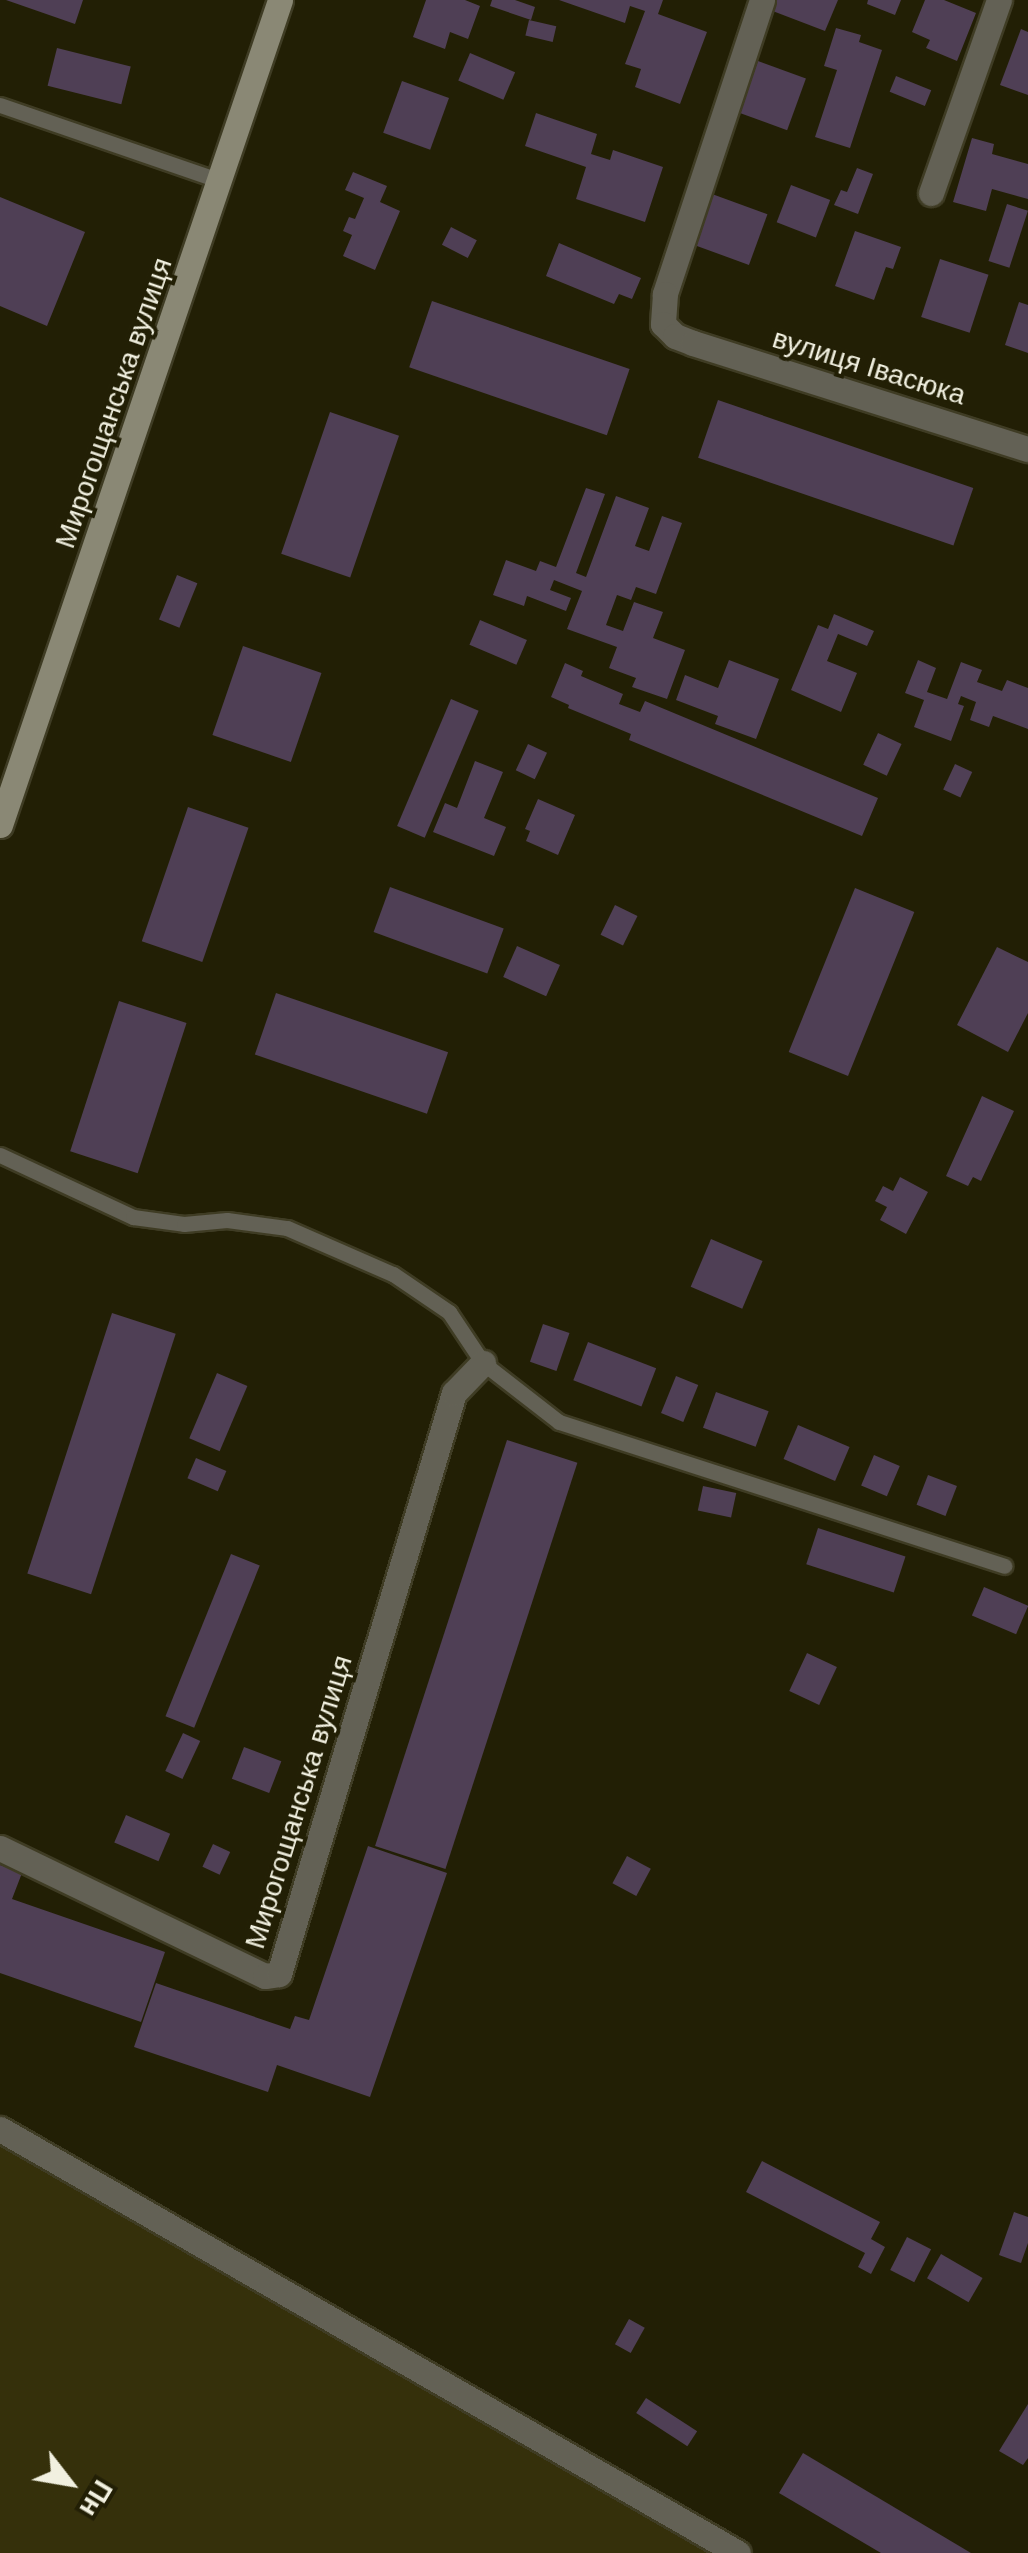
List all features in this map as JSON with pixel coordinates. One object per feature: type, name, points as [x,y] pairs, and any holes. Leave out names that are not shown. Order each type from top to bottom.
[{"type":"main road","name":"Мирогощанська вулиця","points":[[0,825],[280,0]]},
{"type":"street","name":"вулиця Івасюка","points":[[762,0],[661,309],[663,324],[674,336],[693,343],[1028,449]]},
{"type":"street","points":[[932,194],[1000,0]]},
{"type":"street","name":"Мирогощанська вулиця","points":[[0,1848],[265,1976],[278,1974],[454,1392],[484,1363]]},
{"type":"street","points":[[0,2129],[738,2553]]},
{"type":"lane","points":[[0,105],[221,181]]},
{"type":"lane","points":[[0,1155],[133,1217],[184,1224],[227,1220],[287,1228],[393,1274],[449,1312],[484,1363],[559,1422],[1004,1566]]},
{"type":"shaded area","points":[[0,2129],[738,2553],[0,2553]]},
{"type":"building","points":[[6,0],[83,0],[75,24]]},
{"type":"building","points":[[426,0],[465,0],[480,6],[468,39],[450,32],[445,49],[413,37]]},
{"type":"building","points":[[492,0],[515,0],[535,7],[531,20],[490,6]]},
{"type":"building","points":[[559,0],[663,0],[658,14],[707,32],[680,104],[635,87],[641,69],[625,64],[645,11],[630,6],[625,23]]},
{"type":"building","points":[[773,0],[838,0],[825,31],[770,10]]},
{"type":"building","points":[[868,0],[901,0],[895,15],[867,4]]},
{"type":"building","points":[[925,0],[944,0],[976,13],[957,61],[926,48],[930,40],[912,32]]},
{"type":"building","points":[[529,20],[556,26],[553,42],[525,36]]},
{"type":"building","points":[[836,28],[861,35],[859,42],[882,50],[850,148],[815,137],[837,70],[824,66]]},
{"type":"building","points":[[1021,29],[1028,32],[1028,95],[1000,85]]},
{"type":"building","points":[[57,48],[131,66],[121,104],[48,86]]},
{"type":"building","points":[[470,53],[515,72],[503,100],[458,81]]},
{"type":"building","points":[[758,61],[806,78],[787,130],[739,113]]},
{"type":"building","points":[[896,76],[931,90],[925,106],[890,92]]},
{"type":"building","points":[[402,81],[449,98],[430,150],[383,133]]},
{"type":"building","points":[[536,113],[597,134],[591,154],[610,160],[613,150],[663,167],[645,222],[576,199],[586,167],[525,146]]},
{"type":"building","points":[[972,138],[994,144],[992,154],[1028,164],[1028,199],[992,189],[986,211],[953,202]]},
{"type":"building","points":[[857,168],[873,174],[858,214],[834,205],[841,190],[847,192]]},
{"type":"building","points":[[353,172],[387,186],[380,202],[400,211],[375,270],[343,256],[352,235],[343,231],[349,217],[355,219],[364,198],[345,190]]},
{"type":"building","points":[[791,185],[830,200],[816,237],[777,222]]},
{"type":"building","points":[[712,194],[767,214],[749,265],[694,245]]},
{"type":"building","points":[[0,197],[85,232],[47,326],[0,306]]},
{"type":"building","points":[[1007,204],[1028,211],[1009,268],[988,261]]},
{"type":"building","points":[[451,227],[477,240],[468,258],[442,245]]},
{"type":"building","points":[[855,231],[901,247],[893,269],[886,267],[874,300],[835,286]]},
{"type":"building","points":[[559,243],[641,278],[632,299],[619,294],[614,304],[546,276]]},
{"type":"building","points":[[940,259],[989,275],[970,333],[921,317]]},
{"type":"building","points":[[432,301],[630,369],[607,435],[409,367]]},
{"type":"building","points":[[1019,302],[1028,305],[1028,353],[1005,345]]},
{"type":"building","points":[[718,400],[973,488],[953,546],[698,458]]},
{"type":"building","points":[[330,412],[399,436],[350,578],[281,554]]},
{"type":"building","points":[[586,488],[605,494],[576,573],[586,577],[616,496],[649,508],[635,546],[649,551],[662,516],[682,523],[656,594],[636,587],[631,600],[617,595],[606,625],[623,631],[634,602],[663,612],[653,638],[685,650],[667,699],[632,687],[636,678],[609,668],[617,647],[567,629],[582,591],[554,580],[550,590],[571,598],[566,611],[527,596],[524,606],[493,595],[506,560],[536,571],[540,561],[556,567]]},
{"type":"building","points":[[177,575],[197,583],[179,628],[159,620]]},
{"type":"building","points":[[834,614],[874,631],[867,646],[838,634],[827,661],[857,673],[841,712],[791,690],[818,625],[828,629]]},
{"type":"building","points":[[480,620],[527,640],[516,665],[469,645]]},
{"type":"building","points":[[243,646],[321,673],[291,762],[212,735]]},
{"type":"building","points":[[729,660],[779,679],[756,739],[715,724],[718,716],[676,700],[685,675],[718,688]]},
{"type":"building","points":[[918,660],[936,668],[927,692],[947,699],[961,662],[982,670],[977,682],[1002,691],[1007,680],[1028,688],[1028,729],[993,716],[989,727],[970,720],[976,702],[961,696],[958,704],[964,706],[951,741],[914,727],[924,700],[905,693]]},
{"type":"building","points":[[565,663],[583,671],[581,676],[623,694],[619,704],[640,712],[645,701],[878,798],[862,836],[629,740],[631,734],[568,708],[569,705],[551,697]]},
{"type":"building","points":[[451,699],[479,711],[425,838],[397,826]]},
{"type":"building","points":[[878,733],[902,744],[887,776],[863,765]]},
{"type":"building","points":[[528,744],[547,753],[535,779],[516,770]]},
{"type":"building","points":[[475,761],[503,772],[484,818],[506,827],[494,856],[433,832],[445,803],[457,808]]},
{"type":"building","points":[[955,764],[972,772],[960,797],[943,789]]},
{"type":"building","points":[[538,799],[575,815],[558,855],[526,841],[530,831],[525,829]]},
{"type":"building","points":[[188,807],[249,828],[202,962],[142,941]]},
{"type":"building","points":[[390,887],[504,928],[487,973],[374,932]]},
{"type":"building","points":[[855,888],[914,912],[848,1076],[789,1052]]},
{"type":"building","points":[[615,905],[637,916],[623,946],[601,935]]},
{"type":"building","points":[[517,946],[560,965],[546,996],[503,977]]},
{"type":"building","points":[[997,947],[1028,962],[1028,1013],[1008,1052],[957,1025]]},
{"type":"building","points":[[276,993],[448,1052],[427,1114],[255,1054]]},
{"type":"building","points":[[119,1001],[187,1023],[138,1173],[70,1151]]},
{"type":"building","points":[[982,1096],[1014,1111],[981,1181],[973,1177],[968,1186],[946,1176]]},
{"type":"building","points":[[900,1177],[928,1192],[906,1234],[880,1220],[887,1207],[875,1201],[883,1186],[893,1191]]},
{"type":"building","points":[[711,1239],[763,1261],[742,1309],[691,1287]]},
{"type":"building","points":[[112,1313],[176,1334],[91,1594],[27,1574]]},
{"type":"building","points":[[543,1324],[569,1333],[556,1371],[530,1362]]},
{"type":"building","points":[[588,1342],[656,1368],[641,1406],[573,1380]]},
{"type":"building","points":[[217,1373],[247,1386],[220,1451],[189,1438]]},
{"type":"building","points":[[676,1376],[698,1385],[683,1422],[661,1413]]},
{"type":"building","points":[[716,1392],[769,1411],[756,1447],[703,1428]]},
{"type":"building","points":[[798,1425],[850,1447],[835,1481],[784,1459]]},
{"type":"building","points":[[507,1440],[577,1463],[445,1869],[375,1846]]},
{"type":"building","points":[[874,1455],[900,1466],[887,1496],[861,1485]]},
{"type":"building","points":[[196,1458],[226,1471],[218,1491],[187,1478]]},
{"type":"building","points":[[928,1475],[957,1486],[945,1516],[917,1505]]},
{"type":"building","points":[[703,1486],[736,1493],[731,1518],[698,1510]]},
{"type":"building","points":[[818,1528],[905,1556],[894,1593],[806,1564]]},
{"type":"building","points":[[231,1554],[260,1566],[194,1728],[165,1716]]},
{"type":"building","points":[[984,1587],[1028,1606],[1016,1634],[972,1616]]},
{"type":"building","points":[[807,1653],[837,1667],[819,1705],[789,1691]]},
{"type":"building","points":[[183,1733],[200,1741],[182,1779],[165,1771]]},
{"type":"building","points":[[244,1747],[281,1761],[269,1793],[232,1779]]},
{"type":"building","points":[[126,1815],[170,1834],[158,1861],[114,1843]]},
{"type":"building","points":[[213,1844],[230,1852],[220,1875],[202,1867]]},
{"type":"building","points":[[368,1846],[447,1873],[370,2097],[277,2065],[268,2092],[134,2047],[156,1983],[290,2029],[295,2016],[309,2020]]},
{"type":"building","points":[[627,1856],[651,1869],[636,1896],[612,1883]]},
{"type":"building","points":[[0,1865],[22,1873],[12,1899],[165,1952],[141,2022],[0,1973]]},
{"type":"building","points":[[762,2161],[880,2222],[871,2239],[885,2247],[871,2274],[858,2267],[865,2253],[746,2192]]},
{"type":"building","points":[[1014,2212],[1028,2217],[1028,2243],[1021,2263],[999,2255]]},
{"type":"building","points":[[907,2237],[931,2249],[914,2282],[890,2270]]},
{"type":"building","points":[[941,2254],[983,2278],[969,2302],[927,2278]]},
{"type":"building","points":[[629,2319],[645,2328],[631,2353],[615,2344]]},
{"type":"building","points":[[646,2398],[697,2431],[687,2446],[636,2413]]},
{"type":"building","points":[[1028,2404],[1028,2458],[1023,2465],[999,2451]]},
{"type":"building","points":[[803,2453],[971,2553],[881,2553],[779,2493]]}]
